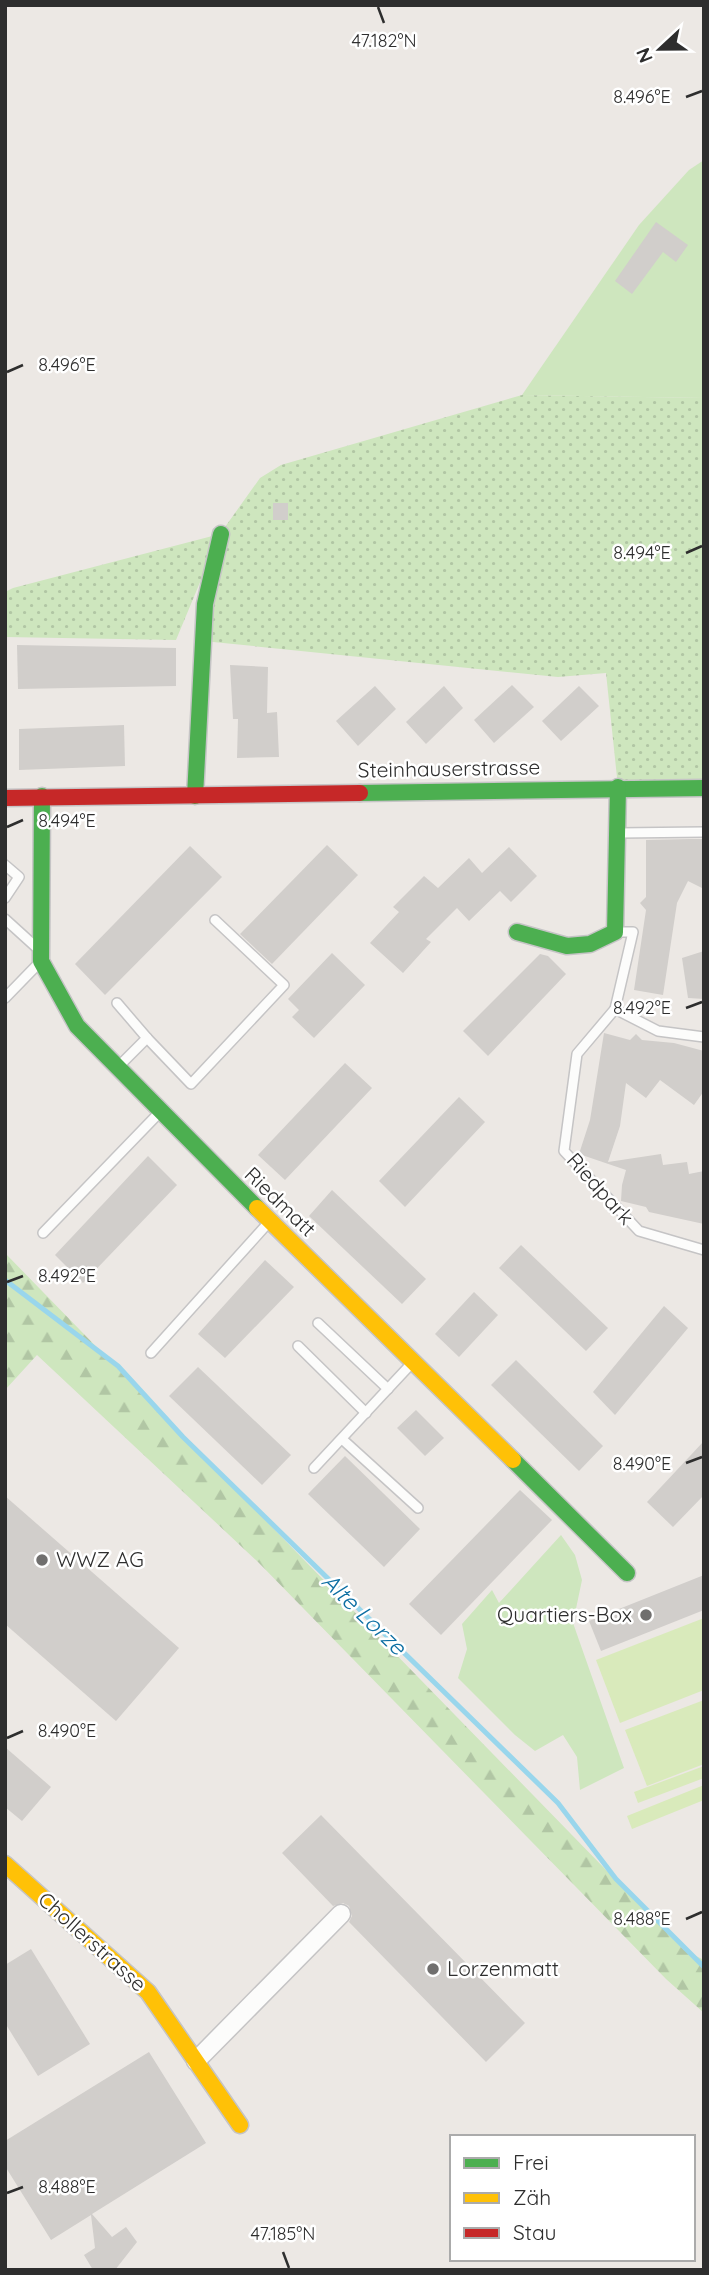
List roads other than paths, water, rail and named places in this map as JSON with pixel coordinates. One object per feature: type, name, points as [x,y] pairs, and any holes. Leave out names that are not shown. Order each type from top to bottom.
[{"type":"street","points":[[195,796],[205,604],[220,534]]},
{"type":"street","points":[[517,932],[566,946],[590,944],[615,933],[618,788]]},
{"type":"street","name":"Steinhauserstrasse","points":[[5,798],[704,788]]},
{"type":"street","name":"Riedmatt","points":[[42,796],[41,956],[77,1026],[160,1112],[627,1573]]},
{"type":"street","name":"Chollerstrasse","points":[[5,1864],[148,1992],[240,2125]]},
{"type":"street","points":[[195,2061],[341,1914]]},
{"type":"lane","points":[[617,833],[704,832]]},
{"type":"lane","points":[[5,864],[19,877],[5,898]]},
{"type":"lane","points":[[5,919],[41,956],[5,998]]},
{"type":"lane","points":[[117,1003],[191,1084],[284,985],[215,920]]},
{"type":"lane","name":"Riedpark","points":[[615,933],[633,932],[615,1009],[577,1054],[564,1151],[639,1231],[704,1251]]},
{"type":"lane","points":[[615,1009],[658,1031],[704,1037]]},
{"type":"lane","points":[[117,1068],[147,1038]]},
{"type":"lane","points":[[43,1233],[160,1112]]},
{"type":"lane","points":[[151,1353],[270,1221]]},
{"type":"lane","points":[[318,1323],[388,1389]]},
{"type":"lane","points":[[298,1346],[366,1413]]},
{"type":"lane","points":[[314,1468],[414,1362]]},
{"type":"lane","points":[[342,1439],[418,1508]]},
{"type":"waterway","name":"Alte Lorze","points":[[5,1280],[118,1366],[183,1437],[558,1803],[616,1879],[704,1967]]},
{"type":"place","name":"WWZ AG","points":[[42,1560]]},
{"type":"place","name":"Quartiers-Box","points":[[646,1615]]},
{"type":"place","name":"Lorzenmatt","points":[[433,1969]]}]
